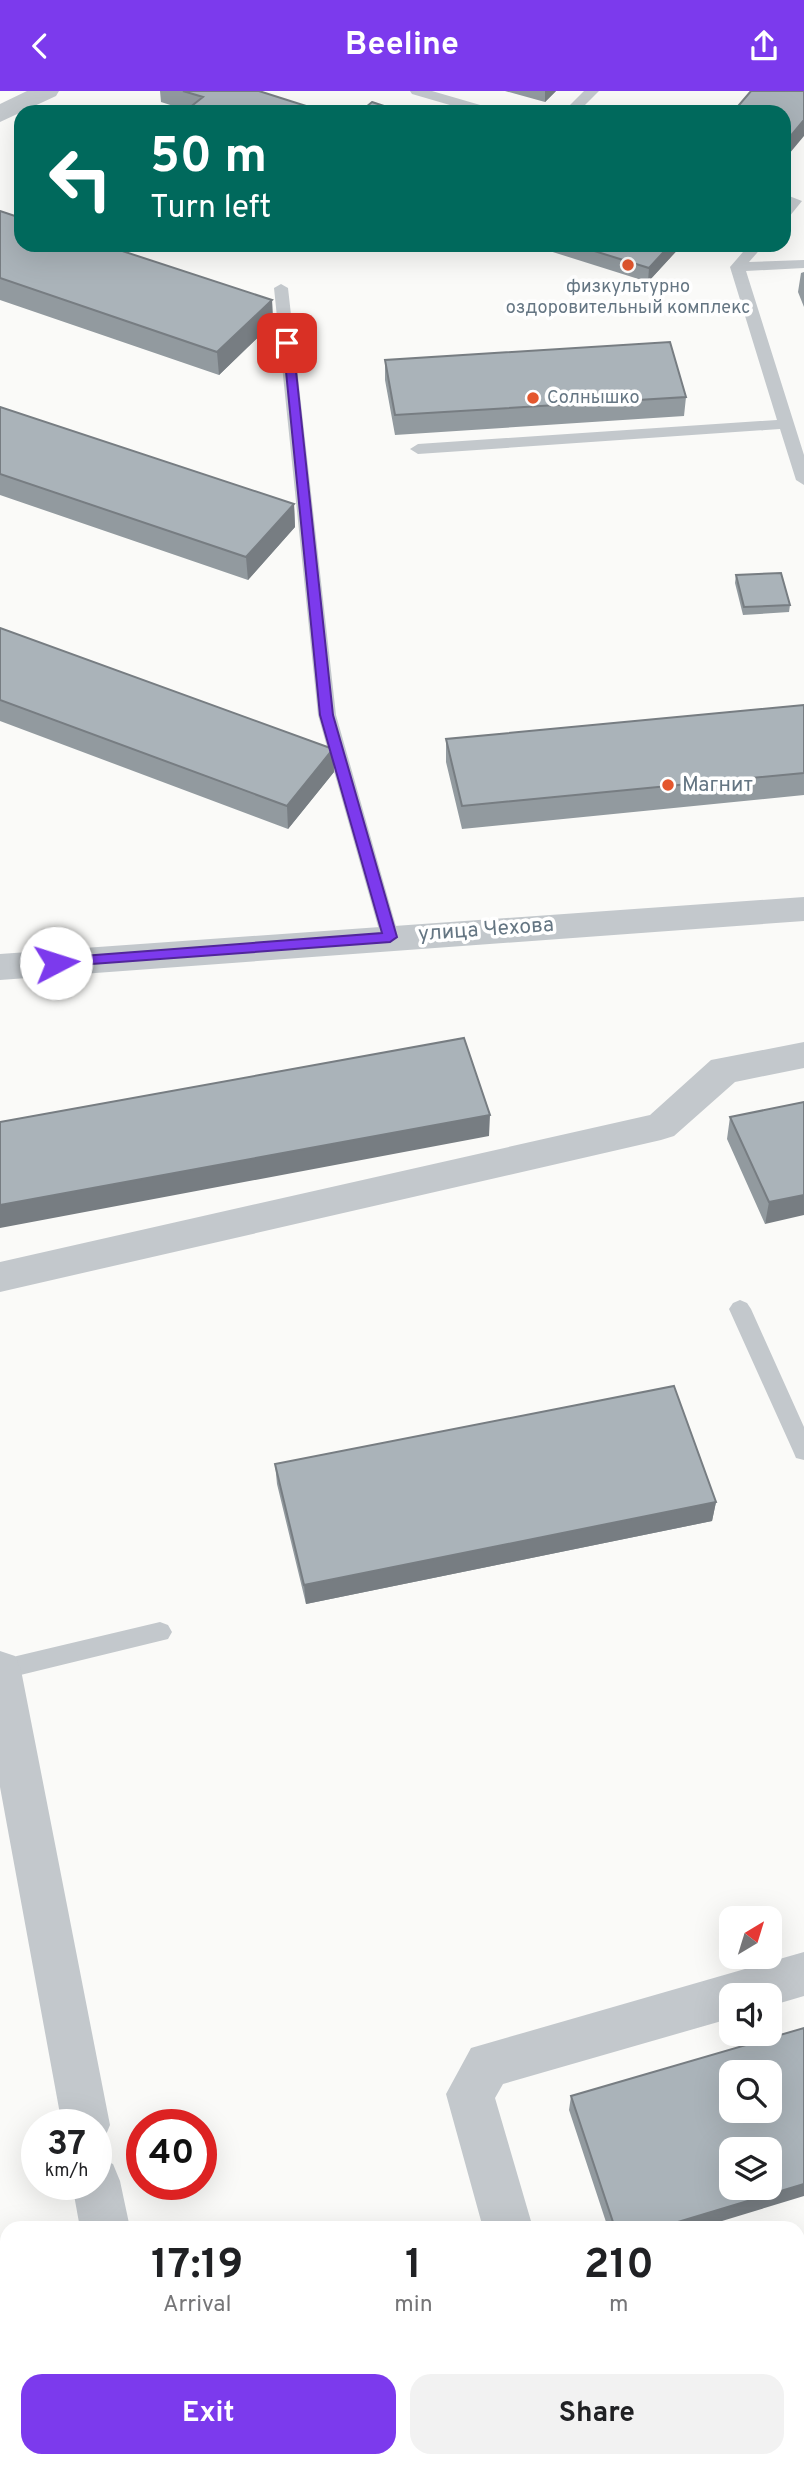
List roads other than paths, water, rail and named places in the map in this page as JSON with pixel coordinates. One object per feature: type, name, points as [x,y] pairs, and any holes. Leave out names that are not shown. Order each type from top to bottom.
[{"type":"street","points":[[18,105],[47,91]]},
{"type":"street","name":"улица Чехова","points":[[0,967],[804,909]]},
{"type":"street","points":[[0,1277],[660,1126],[724,1070],[804,1055]]},
{"type":"street","points":[[0,1670],[83,2109]]},
{"type":"street","points":[[506,2221],[470,2094],[488,2065],[804,1974]]},
{"type":"street","points":[[100,2200],[104,2221]]},
{"type":"lane","points":[[417,91],[465,105]]},
{"type":"lane","points":[[577,105],[592,91]]},
{"type":"lane","points":[[737,267],[751,252]]},
{"type":"lane","points":[[737,267],[804,264]]},
{"type":"lane","points":[[737,267],[803,471]]},
{"type":"lane","points":[[281,288],[327,715],[390,937]]},
{"type":"lane","points":[[418,449],[787,424]]},
{"type":"lane","points":[[740,1309],[804,1451]]},
{"type":"lane","points":[[0,1670],[160,1632]]},
{"type":"place","name":"физкультурно оздоровительный комплекс","points":[[628,265]]},
{"type":"place","name":"Солнышко","points":[[533,398]]},
{"type":"place","name":"Магнит","points":[[668,785]]}]
